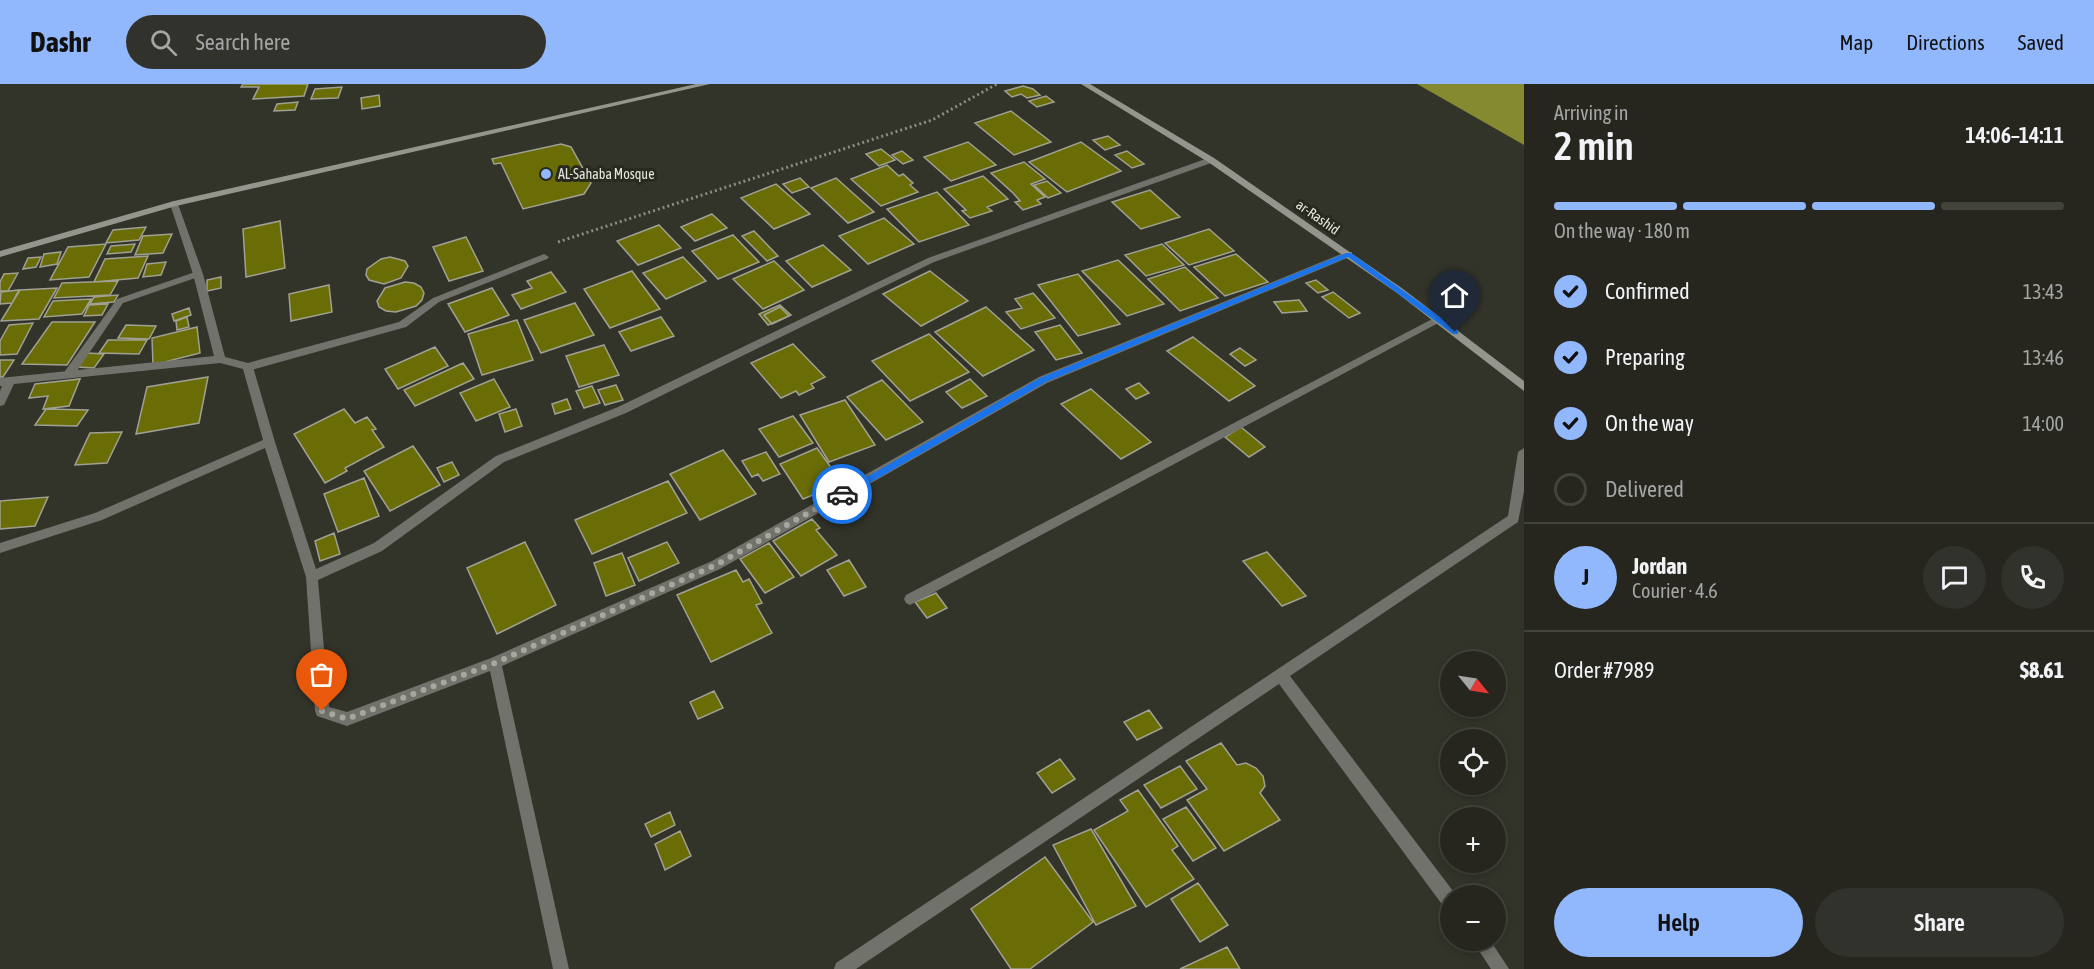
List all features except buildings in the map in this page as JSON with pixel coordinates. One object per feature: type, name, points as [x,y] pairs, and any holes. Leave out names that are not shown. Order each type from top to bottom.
[{"type":"street","points":[[0,254],[174,204],[706,84]]},
{"type":"street","name":"ar-Rashid","points":[[1085,84],[1212,159],[1438,319],[1524,387]]},
{"type":"street","points":[[312,577],[378,547],[500,459],[622,410],[931,260],[1212,159]]},
{"type":"street","points":[[174,204],[198,274],[220,359]]},
{"type":"street","points":[[248,367],[312,577],[322,711],[347,719],[495,663],[716,565],[1043,380],[1348,254]]},
{"type":"street","points":[[0,402],[5,382],[220,359],[248,367],[402,326],[435,300],[544,257]]},
{"type":"street","points":[[69,374],[120,301],[198,274]]},
{"type":"street","points":[[910,599],[1438,319]]},
{"type":"street","points":[[0,548],[98,518],[269,442]]},
{"type":"street","points":[[842,969],[1514,519],[1524,452]]},
{"type":"street","points":[[495,663],[561,969]]},
{"type":"street","points":[[1281,675],[1440,888]]},
{"type":"street","points":[[1488,951],[1501,969]]},
{"type":"path","points":[[544,257],[552,244],[932,120],[997,84]]},
{"type":"shaded area","points":[[1417,84],[1524,84],[1524,145]]},
{"type":"way so far","points":[[322,711],[347,719],[495,663],[716,565],[842,494]]},
{"type":"place","name":"AL-Sahaba Mosque","points":[[546,174]]},
{"type":"route","points":[[842,494],[1043,380],[1348,254],[1455,332]]}]
